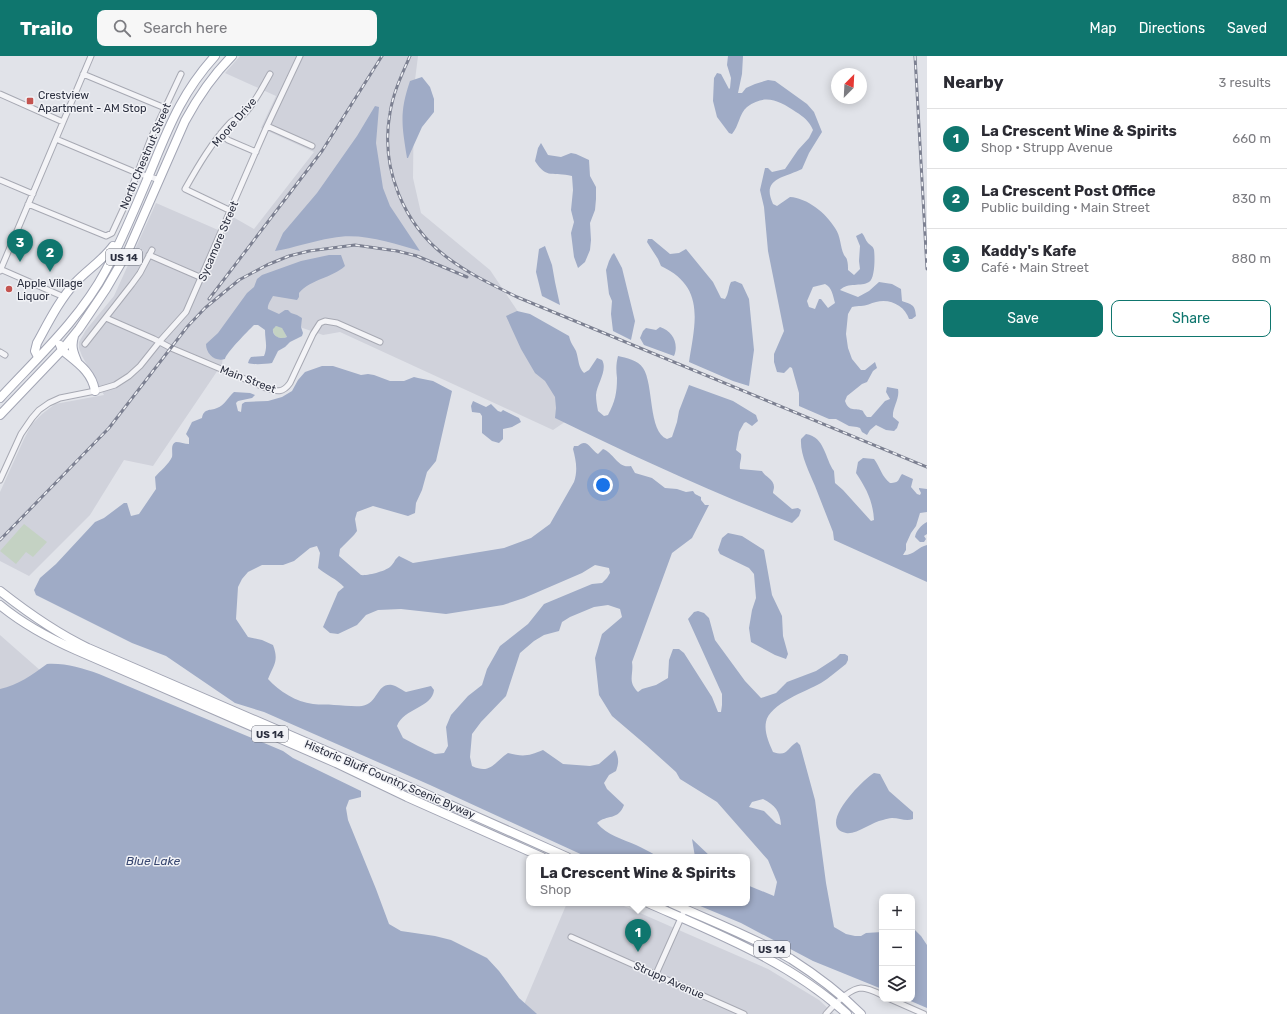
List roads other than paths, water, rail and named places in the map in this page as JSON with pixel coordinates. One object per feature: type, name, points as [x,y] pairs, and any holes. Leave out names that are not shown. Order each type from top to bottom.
[{"type":"main road","name":"US 14","points":[[0,398],[65,328],[83,306],[100,280],[130,218],[170,123],[182,100],[202,70],[216,56]]},
{"type":"main road","name":"US 14","points":[[0,415],[62,350],[97,303],[121,265],[193,106],[214,77],[232,56]]},
{"type":"main road","points":[[38,357],[35,351],[37,343],[64,297],[74,284],[108,254],[130,218]]},
{"type":"main road","points":[[65,328],[59,343],[62,350],[77,362],[92,379],[95,391]]},
{"type":"main road","points":[[75,334],[72,347],[77,362]]},
{"type":"main road","name":"Historic Bluff Country Scenic Byway","points":[[0,591],[43,623],[69,639],[88,648],[419,791],[560,854]]},
{"type":"main road","name":"Historic Bluff Country Scenic Byway","points":[[0,605],[29,626],[76,650],[321,757],[535,854]]},
{"type":"main road","name":"US 14","points":[[655,906],[754,950],[800,977],[835,1003],[847,1014]]},
{"type":"main road","name":"US 14","points":[[678,906],[774,950],[810,972],[844,998],[861,1014]]},
{"type":"street","points":[[64,297],[0,270],[91,56]]},
{"type":"street","name":"Sycamore Street","points":[[0,480],[20,434],[39,410],[60,398],[95,391],[115,385],[129,376],[140,366],[186,312],[267,126],[300,56]]},
{"type":"street","points":[[83,74],[165,108]]},
{"type":"street","name":"North Chestnut Street","points":[[28,204],[106,236],[112,233],[181,74]]},
{"type":"street","name":"Moore Drive","points":[[231,211],[185,189],[206,154],[221,133],[226,130],[229,124],[243,115],[248,109],[270,74]]},
{"type":"street","points":[[0,94],[63,122]]},
{"type":"street","points":[[267,126],[312,146]]},
{"type":"street","points":[[221,133],[228,140],[256,152]]},
{"type":"street","points":[[56,139],[137,173],[160,180]]},
{"type":"street","points":[[0,180],[32,194]]},
{"type":"street","points":[[85,344],[136,278],[152,250]]},
{"type":"street","points":[[149,255],[202,278]]},
{"type":"street","name":"Main Street","points":[[106,318],[160,341],[171,348],[278,392],[285,389],[290,383],[316,327],[320,323],[325,321],[337,323],[380,342]]},
{"type":"street","points":[[656,974],[685,909]]},
{"type":"street","name":"Strupp Avenue","points":[[571,937],[744,1014]]},
{"type":"street","points":[[826,1014],[835,1003],[859,988],[867,989],[879,994]]},
{"type":"street","points":[[897,1002],[924,1014]]},
{"type":"water","points":[[728,56],[743,56],[742,74],[738,93],[742,93],[746,88],[755,84],[768,80],[775,81],[807,104],[814,112],[822,132],[809,153],[802,169],[776,180],[772,184],[770,195],[773,204],[777,206],[790,197],[803,200],[816,207],[827,217],[837,231],[844,255],[847,259],[848,270],[854,275],[860,269],[860,246],[856,236],[862,233],[874,250],[871,280],[866,283],[847,286],[840,290],[858,297],[869,291],[879,282],[892,284],[901,289],[902,301],[911,304],[915,309],[916,316],[909,319],[904,310],[896,304],[881,301],[865,306],[852,307],[848,314],[846,334],[848,348],[852,359],[861,370],[865,370],[875,362],[877,368],[873,371],[867,382],[862,384],[847,396],[845,401],[849,407],[863,411],[867,417],[871,417],[885,401],[890,399],[886,392],[887,387],[898,389],[898,396],[893,417],[899,422],[894,431],[886,430],[876,425],[867,435],[862,432],[860,428],[849,426],[836,419],[829,419],[799,406],[799,393],[792,368],[790,367],[784,373],[777,372],[774,362],[774,354],[784,331],[768,251],[764,207],[760,190],[765,168],[768,168],[772,172],[785,169],[798,150],[809,138],[813,130],[806,120],[790,108],[772,100],[760,100],[744,110],[734,131],[732,134],[729,133],[717,117],[713,101],[714,78],[717,73],[721,74],[729,89],[730,88],[731,78],[727,65]],"holes":[[[825,284],[832,292],[835,303],[828,308],[821,299],[819,299],[815,309],[809,307],[807,301],[813,287]]]},
{"type":"water","points":[[422,77],[430,87],[434,99],[434,112],[422,127],[407,158],[402,120],[404,102],[410,81]]},
{"type":"water","points":[[375,106],[379,107],[376,143],[383,188],[390,206],[420,251],[376,239],[354,236],[325,239],[275,251],[283,233],[317,193],[357,136]]},
{"type":"water","points":[[541,143],[548,155],[561,157],[571,153],[589,160],[590,176],[596,187],[595,210],[590,223],[590,250],[585,262],[578,268],[574,257],[571,233],[574,222],[571,210],[573,190],[572,176],[547,173],[539,167],[535,161],[538,148]]},
{"type":"water","points":[[648,239],[652,239],[670,254],[679,253],[686,249],[713,282],[721,298],[725,299],[731,282],[735,281],[742,284],[749,299],[754,350],[749,386],[733,381],[689,362],[695,320],[691,295],[685,284],[661,266],[647,242]]},
{"type":"water","points":[[545,246],[552,265],[560,305],[542,296],[536,272],[539,249]]},
{"type":"water","points":[[614,253],[622,268],[635,321],[631,340],[613,331],[611,314],[612,301],[609,294],[606,270]]},
{"type":"water","points":[[329,255],[341,255],[345,266],[304,288],[299,293],[297,300],[273,296],[268,309],[279,314],[285,310],[288,310],[302,318],[302,336],[290,342],[278,351],[272,363],[248,363],[251,357],[264,356],[266,349],[265,330],[258,325],[254,325],[233,347],[225,359],[221,360],[209,354],[206,344],[218,333],[247,293],[254,287],[257,279],[262,275],[301,261]],"holes":[[[276,326],[282,328],[287,337],[279,338],[274,334],[273,329]]]},
{"type":"water","points":[[517,311],[530,314],[569,336],[584,373],[589,370],[597,358],[602,360],[604,368],[596,397],[598,411],[604,416],[608,415],[616,393],[618,356],[635,361],[643,368],[649,385],[654,418],[657,427],[661,435],[667,439],[672,437],[679,411],[689,385],[733,401],[756,415],[758,421],[752,426],[746,422],[744,423],[739,432],[736,450],[741,454],[740,469],[762,471],[774,484],[773,493],[792,509],[798,508],[801,510],[799,516],[792,523],[732,499],[672,473],[555,418],[555,397],[545,381],[535,373],[521,349],[506,316]]},
{"type":"water","points":[[660,327],[665,329],[674,338],[676,347],[674,356],[644,345],[640,338],[646,328],[656,330]]},
{"type":"water","points":[[322,366],[333,366],[361,375],[374,375],[390,381],[404,381],[414,377],[433,381],[452,391],[436,461],[427,472],[422,490],[416,503],[415,513],[408,516],[373,506],[357,512],[355,519],[357,531],[340,549],[339,556],[361,575],[372,574],[389,568],[399,556],[413,563],[504,548],[531,538],[550,524],[574,482],[576,466],[573,449],[574,446],[584,443],[589,445],[598,454],[603,449],[607,451],[619,463],[631,466],[635,473],[652,478],[665,488],[677,489],[686,492],[693,491],[701,497],[701,500],[705,505],[709,505],[692,538],[672,553],[632,662],[633,684],[638,692],[642,689],[656,685],[668,678],[669,660],[673,649],[679,649],[684,653],[712,697],[718,712],[721,712],[722,694],[688,619],[694,612],[698,611],[704,613],[709,618],[715,640],[745,681],[761,698],[776,693],[787,682],[816,671],[840,654],[845,654],[848,656],[846,664],[827,679],[789,699],[774,709],[766,722],[766,730],[773,752],[782,754],[797,742],[800,745],[815,800],[826,883],[834,927],[846,934],[855,936],[861,936],[866,933],[879,932],[879,988],[813,961],[741,923],[700,906],[750,906],[750,886],[774,896],[777,882],[768,860],[717,802],[680,779],[676,772],[612,716],[599,695],[595,658],[602,634],[622,617],[620,609],[608,605],[594,607],[570,617],[562,622],[559,631],[544,635],[520,653],[506,696],[481,722],[472,734],[470,757],[472,766],[484,769],[492,766],[508,753],[526,755],[534,754],[543,750],[563,764],[590,766],[599,764],[615,750],[618,758],[616,771],[609,775],[604,783],[607,789],[624,805],[619,813],[597,823],[610,834],[653,854],[580,854],[430,785],[264,712],[235,703],[166,656],[132,643],[36,595],[34,590],[40,578],[56,564],[95,522],[104,518],[124,503],[127,503],[131,516],[139,514],[156,489],[155,477],[171,460],[173,444],[176,442],[189,444],[189,438],[186,434],[192,422],[202,418],[206,411],[222,405],[234,392],[250,393],[255,395],[252,398],[238,401],[236,403],[238,411],[241,412],[242,404],[245,402],[268,401],[282,397],[292,391],[298,380],[305,372]],"holes":[[[317,546],[320,553],[318,568],[344,587],[338,592],[323,627],[330,633],[338,634],[357,625],[366,615],[378,610],[401,609],[446,614],[503,605],[524,598],[582,573],[595,565],[609,568],[610,573],[602,583],[592,584],[544,604],[528,624],[500,646],[487,669],[482,685],[468,696],[451,715],[446,727],[448,746],[444,753],[435,754],[403,738],[397,726],[405,715],[428,701],[434,690],[431,686],[406,692],[398,687],[387,685],[383,687],[375,698],[368,704],[362,706],[352,706],[316,704],[300,701],[277,688],[268,679],[276,659],[275,650],[273,645],[262,640],[248,637],[236,619],[238,587],[248,572],[262,565],[283,565],[294,561],[310,548]],[[763,799],[776,809],[781,825],[776,823],[764,811],[749,807],[752,802]]]},
{"type":"water","points":[[473,401],[486,407],[491,404],[498,411],[501,412],[503,410],[519,418],[521,422],[512,427],[503,429],[503,439],[499,443],[492,441],[482,433],[482,416],[480,413],[472,412],[471,406]]},
{"type":"water","points":[[806,434],[817,439],[824,449],[834,471],[835,483],[871,521],[874,520],[871,501],[866,489],[856,473],[858,462],[863,458],[874,459],[885,478],[890,483],[897,481],[902,474],[913,479],[911,487],[917,494],[920,495],[921,493],[919,488],[927,489],[927,512],[920,513],[916,526],[906,544],[906,550],[903,555],[913,553],[927,545],[927,582],[834,540],[833,532],[803,457],[801,439]]},
{"type":"water","points":[[927,522],[927,534],[924,536],[926,539],[924,542],[920,542],[915,537],[919,528]]},
{"type":"water","points":[[728,533],[742,536],[764,550],[772,595],[782,616],[783,636],[788,654],[786,659],[775,655],[751,642],[749,628],[756,598],[754,574],[749,568],[720,554],[718,550],[722,538]]},
{"type":"water","name":"Blue Lake","points":[[47,664],[67,665],[99,674],[283,751],[293,758],[361,791],[361,797],[349,800],[346,808],[348,820],[389,924],[401,931],[451,940],[487,958],[499,971],[519,998],[537,1014],[0,1014],[0,689],[19,682]]},
{"type":"water","points":[[874,773],[880,774],[889,791],[913,812],[913,819],[908,820],[889,818],[850,833],[846,833],[838,829],[836,822],[844,803],[860,784]]},
{"type":"water","points":[[692,839],[708,854],[694,854]]},
{"type":"water","points":[[915,930],[927,945],[927,1008],[913,1002],[915,1002]]},
{"type":"railway","points":[[209,299],[322,151],[382,56]]},
{"type":"railway","points":[[410,56],[391,106],[388,133],[392,174],[398,193],[407,212],[432,245],[448,258],[490,284],[517,297],[927,467]]},
{"type":"railway","points":[[915,56],[927,269]]},
{"type":"railway","points":[[0,540],[109,428],[187,327],[205,308],[239,280],[267,265],[289,256],[309,251],[355,245],[397,251],[417,256],[467,277]]},
{"type":"place","name":"Crestview Apartment - AM Stop","points":[[30,101]]},
{"type":"place","name":"Kaddy's Kafe","points":[[20,262]]},
{"type":"place","name":"La Crescent Post Office","points":[[50,272]]},
{"type":"place","name":"Apple Village Liquor","points":[[9,289]]},
{"type":"place","name":"La Crescent Wine & Spirits","points":[[638,952]]}]
